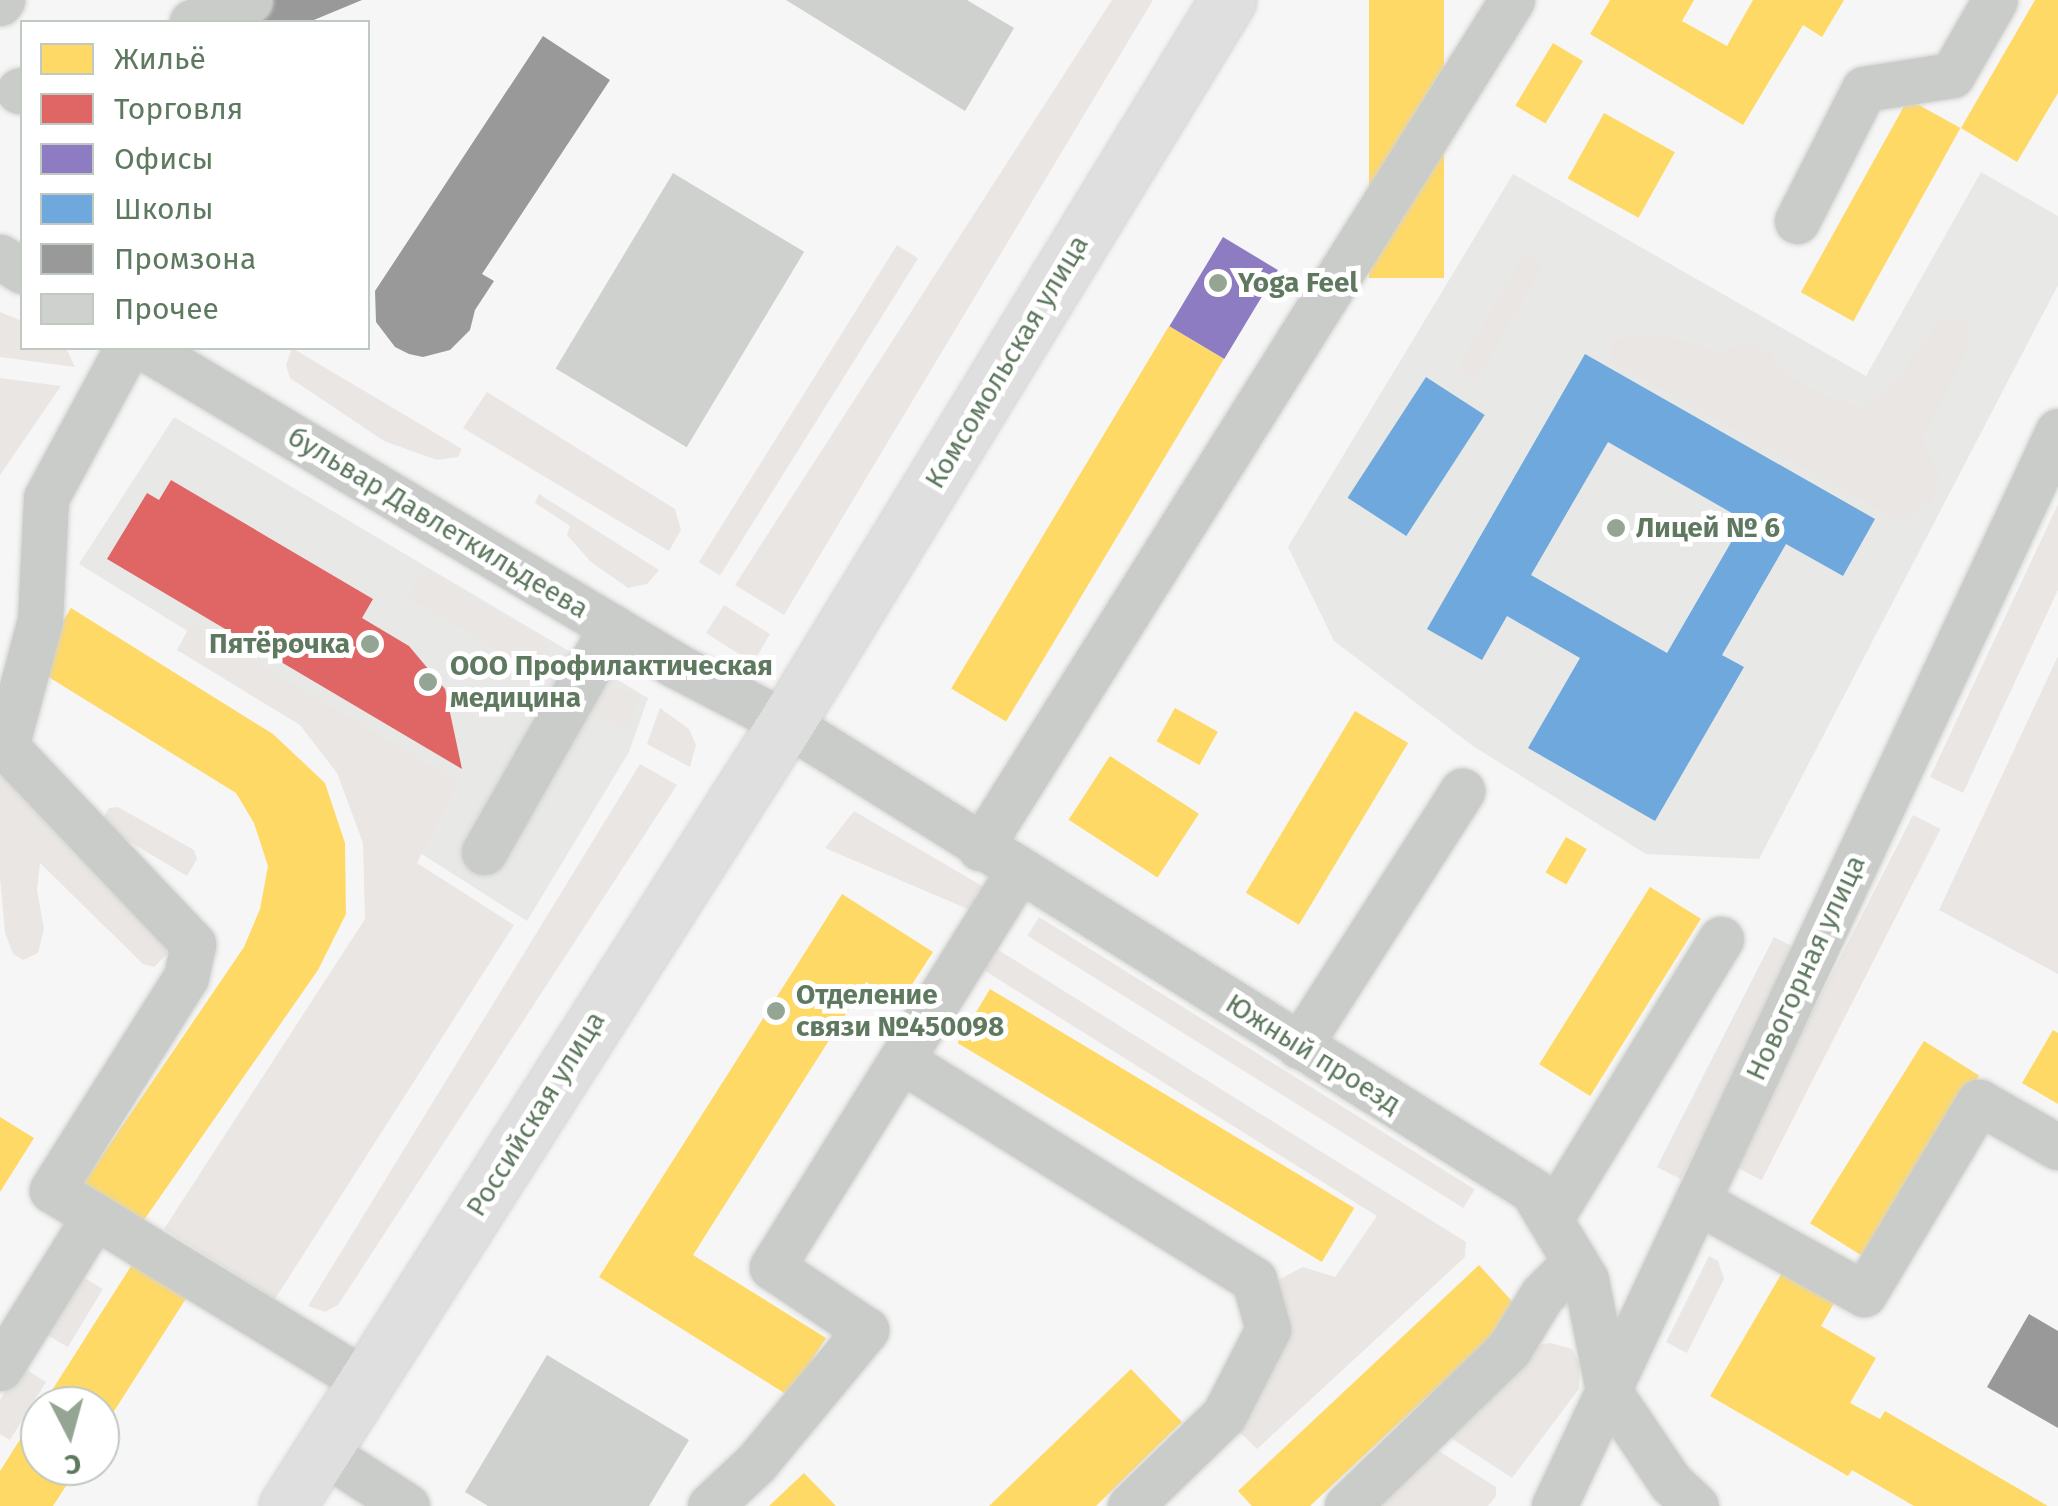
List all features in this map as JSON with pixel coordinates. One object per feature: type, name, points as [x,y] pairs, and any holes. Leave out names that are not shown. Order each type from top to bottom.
[{"type":"main road","name":"Комсомольская улица","points":[[786,724],[1228,0]]},
{"type":"main road","name":"Российская улица","points":[[287,1506],[786,724]]},
{"type":"street","points":[[197,20],[249,0]]},
{"type":"street","points":[[980,848],[1512,0]]},
{"type":"street","points":[[1798,221],[1864,90],[1952,76],[1995,0]]},
{"type":"street","points":[[126,350],[46,498],[40,620],[6,747],[193,944],[186,978],[52,1190],[366,1382]]},
{"type":"street","name":"бульвар Давлеткильдеева","points":[[148,350],[612,627],[786,724]]},
{"type":"street","name":"Новогорная улица","points":[[1554,1506],[2058,431]]},
{"type":"street","points":[[484,852],[612,627]]},
{"type":"street","name":"Южный проезд","points":[[786,724],[1532,1190],[1586,1280],[1608,1390],[1672,1484],[1696,1506]]},
{"type":"street","points":[[1299,1046],[1462,791]]},
{"type":"street","points":[[710,1506],[756,1463],[866,1330],[772,1267],[1018,872]]},
{"type":"street","points":[[1550,1219],[1721,939]]},
{"type":"street","points":[[900,1060],[1254,1280],[1268,1329],[1224,1415],[1151,1500]]},
{"type":"street","points":[[1697,1201],[1864,1294],[1979,1102],[2058,1147]]},
{"type":"street","points":[[0,1368],[95,1216]]},
{"type":"street","points":[[1347,1506],[1510,1349],[1542,1295],[1575,1262]]},
{"type":"street","points":[[322,1451],[407,1506]]},
{"type":"shaded area","points":[[1112,0],[1153,0],[784,615],[735,585]]},
{"type":"shaded area","name":"Лицей № 6","points":[[1981,172],[2058,216],[2058,285],[1759,859],[1646,854],[1473,746],[1334,641],[1288,547],[1513,174],[1866,376]]},
{"type":"shaded area","points":[[897,245],[918,258],[720,575],[699,562]]},
{"type":"shaded area","points":[[1524,254],[1543,265],[1476,381],[1457,370]]},
{"type":"shaded area","points":[[0,312],[20,320],[20,350],[67,350],[75,367],[0,357]]},
{"type":"shaded area","points":[[1948,318],[1961,320],[1969,328],[1969,340],[1965,357],[1922,439],[1940,474],[1933,500],[1902,523],[1610,360],[1611,340],[1661,335],[1719,352],[1749,342],[1770,353],[1787,375],[1827,396],[1864,408],[1902,372],[1939,322]]},
{"type":"shaded area","points":[[291,350],[295,350],[462,449],[458,457],[437,460],[384,441],[290,378],[286,365]]},
{"type":"shaded area","points":[[0,378],[61,386],[0,475]]},
{"type":"shaded area","points":[[487,392],[675,509],[681,530],[669,551],[463,428]]},
{"type":"shaded area","points":[[174,417],[648,698],[629,752],[527,921],[420,853],[445,790],[79,564]]},
{"type":"shaded area","points":[[539,494],[659,570],[647,584],[628,588],[591,562],[567,535],[570,526],[535,503]]},
{"type":"shaded area","points":[[2058,504],[2058,590],[1963,793],[1930,777]]},
{"type":"shaded area","points":[[427,571],[543,640],[548,651],[543,677],[406,596]]},
{"type":"shaded area","points":[[724,605],[770,634],[758,655],[739,654],[706,633]]},
{"type":"shaded area","points":[[191,624],[458,782],[417,863],[514,925],[275,1299],[164,1229],[365,919],[363,843],[337,773],[300,725],[177,650]]},
{"type":"shaded area","points":[[2058,656],[2058,974],[1939,910]]},
{"type":"shaded area","points":[[619,687],[640,695],[627,732],[586,708],[600,695]]},
{"type":"shaded area","points":[[660,708],[689,729],[696,745],[690,767],[647,744]]},
{"type":"shaded area","points":[[0,760],[165,948],[167,954],[154,967],[143,964],[40,863],[37,890],[44,929],[38,953],[23,960],[13,954],[5,933],[0,877]]},
{"type":"shaded area","points":[[640,764],[677,785],[338,1305],[325,1312],[308,1306]]},
{"type":"shaded area","points":[[118,807],[194,850],[197,859],[187,876],[100,824],[109,808]]},
{"type":"shaded area","points":[[854,811],[984,887],[970,910],[825,848]]},
{"type":"shaded area","points":[[1913,815],[1941,829],[1762,1180],[1734,1166]]},
{"type":"shaded area","points":[[1039,917],[1475,1189],[1463,1208],[1027,936]]},
{"type":"shaded area","points":[[1774,937],[1798,949],[1681,1179],[1657,1167]]},
{"type":"shaded area","points":[[995,948],[1466,1242],[1465,1257],[1257,1449],[1228,1421],[1272,1283],[1303,1267],[1335,1277],[1377,1216],[982,969]]},
{"type":"shaded area","points":[[1709,1256],[1718,1261],[1724,1279],[1687,1353],[1666,1342]]},
{"type":"shaded area","points":[[78,1274],[103,1289],[68,1347],[43,1332]]},
{"type":"shaded area","points":[[1542,1344],[1572,1349],[1580,1365],[1579,1389],[1512,1478],[1437,1429]]},
{"type":"shaded area","points":[[21,1366],[46,1382],[44,1386],[20,1386],[20,1424],[10,1440],[0,1434],[0,1400]]},
{"type":"shaded area","points":[[1434,1448],[1496,1487],[1496,1496],[1488,1506],[1363,1506]]},
{"type":"building: Жильё","points":[[1369,0],[1444,0],[1444,278],[1369,278]]},
{"type":"building: Жильё","points":[[1610,0],[1694,0],[1682,21],[1727,46],[1753,0],[1844,0],[1822,37],[1803,25],[1743,125],[1590,34]]},
{"type":"building: Жильё","points":[[2035,0],[2058,0],[2058,93],[2017,162],[1961,128]]},
{"type":"building: Жильё","points":[[1553,43],[1583,61],[1545,124],[1515,106]]},
{"type":"building: Жильё","points":[[1908,99],[1960,128],[1853,321],[1801,292]]},
{"type":"building: Жильё","points":[[1604,113],[1675,152],[1638,218],[1568,179]]},
{"type":"building: Жильё","points":[[1169,326],[1224,359],[1006,722],[951,689]]},
{"type":"building: Жильё","points":[[71,608],[273,734],[325,783],[345,843],[346,914],[318,970],[137,1230],[78,1191],[244,947],[260,909],[268,866],[254,823],[236,793],[34,668]]},
{"type":"building: Жильё","points":[[1175,708],[1218,732],[1199,765],[1157,741]]},
{"type":"building: Жильё","points":[[1355,711],[1408,743],[1299,925],[1246,893]]},
{"type":"building: Жильё","points":[[1110,756],[1199,814],[1158,877],[1069,820]]},
{"type":"building: Жильё","points":[[1566,837],[1587,849],[1566,885],[1546,873]]},
{"type":"building: Жильё","points":[[1650,887],[1701,919],[1590,1096],[1539,1064]]},
{"type":"building: Жильё","points":[[842,894],[933,952],[900,1003],[866,982],[693,1255],[826,1338],[789,1396],[599,1277]]},
{"type":"building: Жильё","points":[[990,989],[1354,1208],[1322,1262],[958,1043]]},
{"type":"building: Жильё","points":[[2053,1030],[2058,1033],[2058,1104],[2022,1083]]},
{"type":"building: Жильё","points":[[1924,1041],[1979,1075],[1865,1258],[1810,1223]]},
{"type":"building: Жильё","points":[[0,1117],[34,1138],[0,1192]]},
{"type":"building: Жильё","points":[[133,1263],[187,1297],[120,1402],[120,1386],[55,1386]]},
{"type":"building: Жильё","points":[[1479,1265],[1520,1310],[1310,1506],[1252,1506],[1238,1491]]},
{"type":"building: Жильё","points":[[1786,1266],[1838,1296],[1821,1326],[1876,1358],[1850,1403],[1880,1419],[1885,1411],[2048,1506],[1914,1506],[1852,1470],[1848,1476],[1710,1396]]},
{"type":"building: Жильё","points":[[1131,1369],[1182,1422],[1096,1506],[989,1506]]},
{"type":"building: Жильё","points":[[20,1440],[20,1486],[66,1486],[53,1506],[0,1506],[0,1471]]},
{"type":"building: Жильё","points":[[804,1473],[836,1506],[769,1506]]},
{"type":"building: Торговля","points":[[171,480],[373,599],[362,618],[409,646],[445,689],[462,769],[107,559],[147,493],[159,500]]},
{"type":"building: Офисы","points":[[1223,237],[1278,270],[1224,359],[1169,326]]},
{"type":"building: Школы","points":[[1585,354],[1875,519],[1843,576],[1786,544],[1722,655],[1744,667],[1655,821],[1528,748],[1580,658],[1507,616],[1482,660],[1427,629]],"holes":[[[1608,442],[1744,520],[1667,653],[1531,575]]]},
{"type":"building: Школы","points":[[1426,377],[1485,415],[1406,536],[1348,498]]},
{"type":"building: Промзона","points":[[271,0],[362,0],[314,20],[223,20]]},
{"type":"building: Промзона","points":[[543,36],[610,80],[482,274],[494,281],[475,310],[470,330],[450,350],[423,357],[409,354],[395,347],[376,322],[375,291]]},
{"type":"building: Промзона","points":[[2029,1314],[2058,1331],[2058,1428],[1987,1387]]},
{"type":"building: Прочее","points":[[786,0],[967,0],[1014,28],[965,111]]},
{"type":"building: Прочее","points":[[673,173],[804,252],[687,447],[556,368]]},
{"type":"building: Прочее","points":[[547,1355],[689,1440],[649,1506],[488,1506],[465,1492]]},
{"type":"place","name":"Yoga Feel","points":[[1218,283]]},
{"type":"place","name":"Лицей № 6","points":[[1616,528]]},
{"type":"place","name":"Пятёрочка","points":[[370,644]]},
{"type":"place","name":"ООО Профилактическая медицина","points":[[428,682]]},
{"type":"place","name":"Отделение связи №450098","points":[[776,1011]]}]
